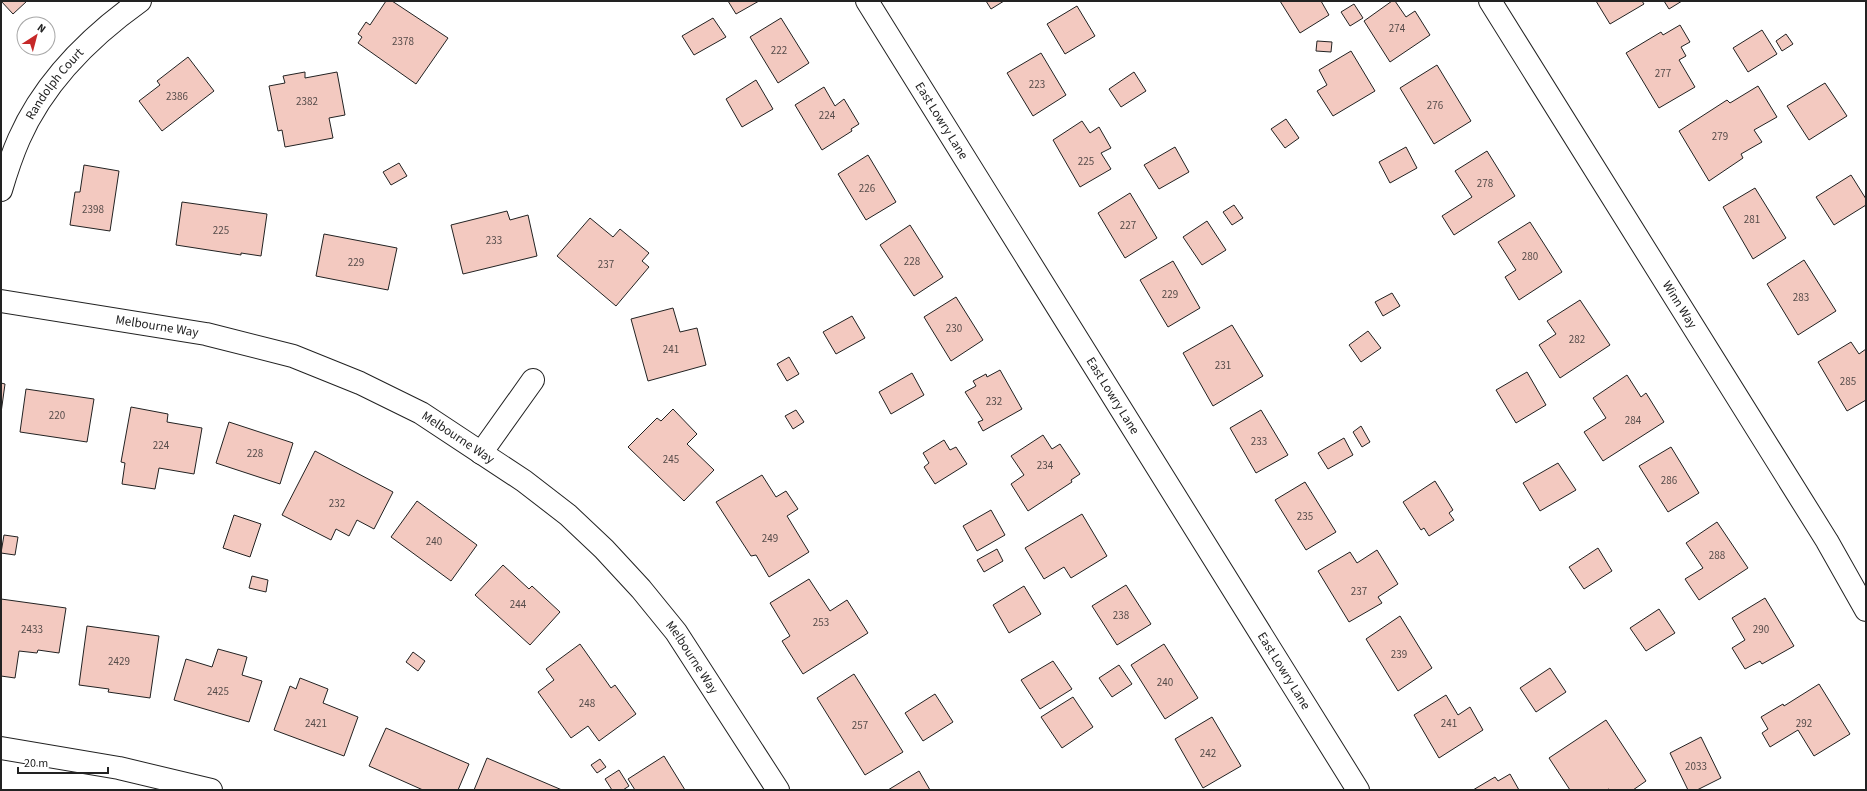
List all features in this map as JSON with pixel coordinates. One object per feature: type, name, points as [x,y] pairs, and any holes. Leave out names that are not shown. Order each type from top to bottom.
[{"type":"street","name":"Randolph Court","points":[[1,190],[19,138],[35,109],[53,84],[73,58],[117,18],[140,1]]},
{"type":"street","name":"East Lowry Lane","points":[[867,1],[1358,790]]},
{"type":"street","name":"Winn Way","points":[[1490,1],[1827,541],[1866,610]]},
{"type":"street","name":"Melbourne Way","points":[[1,301],[206,334],[293,356],[360,384],[421,413],[524,481],[568,515],[604,549],[676,632],[778,790]]},
{"type":"street","points":[[481,452],[533,380]]},
{"type":"street","points":[[1,748],[119,768],[211,790]]},
{"type":"building","points":[[1,1],[27,1],[13,14]]},
{"type":"building","points":[[386,1],[392,1],[448,38],[416,84],[358,43],[362,37],[358,34],[366,22],[370,25]]},
{"type":"building","points":[[728,1],[759,1],[736,14]]},
{"type":"building","points":[[986,1],[1004,1],[991,9]]},
{"type":"building","points":[[1280,1],[1321,1],[1329,15],[1300,33]]},
{"type":"building","points":[[1392,1],[1395,1],[1406,17],[1415,11],[1430,35],[1390,62],[1364,21]]},
{"type":"building","points":[[1596,1],[1642,1],[1644,4],[1610,24]]},
{"type":"building","points":[[1664,1],[1682,1],[1669,9]]},
{"type":"building","points":[[1354,4],[1363,18],[1350,26],[1341,12]]},
{"type":"building","points":[[1077,6],[1095,36],[1065,54],[1047,24]]},
{"type":"building","points":[[713,18],[726,37],[694,55],[682,36]]},
{"type":"building","points":[[781,18],[809,63],[778,83],[750,37]]},
{"type":"building","points":[[1680,25],[1690,42],[1681,47],[1686,56],[1679,60],[1695,87],[1659,108],[1626,53],[1661,32],[1663,35]]},
{"type":"building","points":[[1762,30],[1777,54],[1748,72],[1733,48]]},
{"type":"building","points":[[1786,34],[1793,44],[1782,51],[1776,41]]},
{"type":"building","points":[[1317,41],[1332,42],[1331,52],[1316,51]]},
{"type":"building","points":[[1351,51],[1375,91],[1333,116],[1317,91],[1327,85],[1319,70]]},
{"type":"building","points":[[1041,53],[1066,95],[1033,116],[1007,73]]},
{"type":"building","points":[[188,57],[214,91],[162,131],[139,101],[160,85],[157,81]]},
{"type":"building","points":[[1437,65],[1471,121],[1434,144],[1400,88]]},
{"type":"building","points":[[305,72],[305,78],[337,72],[345,115],[329,118],[333,138],[285,147],[282,130],[278,131],[269,86],[285,83],[283,76]]},
{"type":"building","points":[[1134,72],[1146,91],[1121,107],[1109,89]]},
{"type":"building","points":[[756,80],[773,109],[742,127],[726,99]]},
{"type":"building","points":[[1825,83],[1847,116],[1809,140],[1787,106]]},
{"type":"building","points":[[1758,86],[1777,117],[1754,130],[1762,142],[1741,154],[1743,158],[1709,181],[1679,131],[1727,100],[1730,103]]},
{"type":"building","points":[[824,87],[835,106],[844,99],[859,124],[851,129],[852,131],[822,150],[795,105]]},
{"type":"building","points":[[1286,119],[1299,138],[1285,148],[1271,129]]},
{"type":"building","points":[[1082,121],[1090,133],[1099,127],[1111,148],[1101,153],[1111,169],[1080,187],[1053,140]]},
{"type":"building","points":[[1175,147],[1189,172],[1159,189],[1144,165]]},
{"type":"building","points":[[1406,147],[1417,168],[1390,183],[1379,162]]},
{"type":"building","points":[[1487,151],[1515,196],[1454,235],[1442,216],[1472,197],[1455,171]]},
{"type":"building","points":[[868,155],[896,202],[866,220],[838,174]]},
{"type":"building","points":[[399,163],[407,176],[391,185],[383,172]]},
{"type":"building","points":[[84,165],[119,171],[110,231],[70,225],[75,192],[80,192]]},
{"type":"building","points":[[1851,175],[1866,199],[1866,205],[1834,225],[1816,197]]},
{"type":"building","points":[[1755,188],[1786,238],[1753,259],[1723,207]]},
{"type":"building","points":[[1130,193],[1157,238],[1125,258],[1098,213]]},
{"type":"building","points":[[182,202],[267,214],[261,256],[241,253],[241,255],[176,245]]},
{"type":"building","points":[[1234,205],[1243,218],[1232,225],[1223,212]]},
{"type":"building","points":[[507,211],[510,220],[528,215],[537,256],[463,274],[451,225]]},
{"type":"building","points":[[590,218],[613,237],[620,229],[649,253],[642,261],[649,267],[616,306],[557,256]]},
{"type":"building","points":[[1207,221],[1226,250],[1202,265],[1183,237]]},
{"type":"building","points":[[1530,222],[1562,272],[1519,300],[1505,277],[1516,270],[1498,242]]},
{"type":"building","points":[[910,225],[943,277],[914,296],[880,245]]},
{"type":"building","points":[[324,234],[397,248],[388,290],[316,276]]},
{"type":"building","points":[[1804,260],[1836,311],[1798,335],[1767,284]]},
{"type":"building","points":[[1173,261],[1200,308],[1168,327],[1140,280]]},
{"type":"building","points":[[1392,293],[1400,306],[1383,316],[1375,302]]},
{"type":"building","points":[[956,297],[983,340],[951,361],[924,317]]},
{"type":"building","points":[[1580,300],[1610,345],[1560,378],[1539,345],[1556,334],[1547,321]]},
{"type":"building","points":[[673,308],[680,332],[697,328],[706,365],[648,381],[631,319]]},
{"type":"building","points":[[852,316],[865,338],[836,354],[823,332]]},
{"type":"building","points":[[1232,325],[1263,376],[1213,406],[1183,353]]},
{"type":"building","points":[[1368,331],[1381,348],[1361,362],[1349,345]]},
{"type":"building","points":[[1851,342],[1859,354],[1866,349],[1866,400],[1847,411],[1818,362]]},
{"type":"building","points":[[789,357],[799,374],[787,381],[777,364]]},
{"type":"building","points":[[1000,370],[1022,409],[983,431],[978,422],[983,420],[965,392],[976,386],[973,381],[986,374],[987,377]]},
{"type":"building","points":[[1527,372],[1546,405],[1516,423],[1496,390]]},
{"type":"building","points":[[912,373],[924,395],[891,414],[879,392]]},
{"type":"building","points":[[1627,375],[1641,397],[1646,393],[1664,422],[1603,461],[1584,432],[1606,418],[1593,398]]},
{"type":"building","points":[[1,383],[5,384],[1,413]]},
{"type":"building","points":[[26,389],[94,399],[87,442],[20,432]]},
{"type":"building","points":[[131,407],[168,414],[167,422],[202,428],[194,474],[159,468],[155,489],[122,484],[125,463],[121,462]]},
{"type":"building","points":[[673,409],[697,434],[687,444],[714,470],[684,501],[628,447],[657,418],[661,421]]},
{"type":"building","points":[[796,410],[804,422],[793,429],[785,416]]},
{"type":"building","points":[[1261,410],[1288,455],[1256,473],[1230,428]]},
{"type":"building","points":[[229,422],[293,443],[280,484],[216,463]]},
{"type":"building","points":[[1361,426],[1370,442],[1362,447],[1353,432]]},
{"type":"building","points":[[1043,435],[1052,449],[1060,444],[1080,474],[1071,480],[1072,482],[1028,511],[1011,484],[1024,475],[1011,456]]},
{"type":"building","points":[[1344,438],[1353,455],[1328,469],[1318,453]]},
{"type":"building","points":[[944,440],[950,450],[956,447],[967,464],[935,484],[924,467],[929,463],[923,453]]},
{"type":"building","points":[[1671,447],[1699,493],[1668,512],[1639,466]]},
{"type":"building","points":[[315,451],[393,492],[374,529],[357,520],[349,536],[336,529],[331,540],[282,515]]},
{"type":"building","points":[[1558,463],[1576,490],[1540,511],[1523,483]]},
{"type":"building","points":[[762,475],[776,497],[786,491],[798,509],[787,516],[809,552],[769,577],[756,555],[751,556],[716,502]]},
{"type":"building","points":[[1435,481],[1453,510],[1449,513],[1454,520],[1429,536],[1424,528],[1421,530],[1403,502]]},
{"type":"building","points":[[1305,482],[1336,532],[1306,550],[1275,500]]},
{"type":"building","points":[[417,501],[477,545],[451,581],[391,537]]},
{"type":"building","points":[[991,510],[1005,535],[977,551],[963,526]]},
{"type":"building","points":[[1082,514],[1107,556],[1071,578],[1064,567],[1044,579],[1025,548]]},
{"type":"building","points":[[234,515],[261,524],[250,557],[223,548]]},
{"type":"building","points":[[1717,522],[1748,568],[1699,600],[1685,579],[1703,568],[1686,543]]},
{"type":"building","points":[[4,535],[18,537],[15,555],[1,553]]},
{"type":"building","points":[[1598,548],[1612,571],[1584,589],[1569,567]]},
{"type":"building","points":[[997,549],[1003,561],[984,572],[977,560]]},
{"type":"building","points":[[1377,550],[1398,584],[1378,597],[1382,603],[1349,622],[1318,571],[1350,552],[1357,563]]},
{"type":"building","points":[[503,565],[529,589],[532,586],[560,612],[530,645],[475,595]]},
{"type":"building","points":[[252,576],[268,580],[266,592],[249,588]]},
{"type":"building","points":[[809,579],[830,611],[847,600],[868,633],[803,674],[782,641],[790,636],[770,603]]},
{"type":"building","points":[[1126,585],[1151,624],[1117,645],[1092,606]]},
{"type":"building","points":[[1024,586],[1041,614],[1009,633],[993,605]]},
{"type":"building","points":[[1765,598],[1794,646],[1762,664],[1760,661],[1745,669],[1732,648],[1745,640],[1732,618]]},
{"type":"building","points":[[1,599],[66,608],[59,653],[38,650],[37,653],[19,651],[15,678],[1,676]]},
{"type":"building","points":[[1659,609],[1675,633],[1646,651],[1630,628]]},
{"type":"building","points":[[1400,616],[1432,668],[1398,691],[1366,639]]},
{"type":"building","points":[[87,626],[159,636],[150,698],[108,692],[109,689],[79,685]]},
{"type":"building","points":[[580,644],[611,688],[615,685],[636,714],[599,741],[588,726],[571,738],[538,692],[554,680],[546,669]]},
{"type":"building","points":[[1164,644],[1198,698],[1165,719],[1131,665]]},
{"type":"building","points":[[218,649],[247,657],[242,675],[262,681],[249,722],[174,700],[186,659],[212,667]]},
{"type":"building","points":[[413,652],[425,661],[418,671],[406,662]]},
{"type":"building","points":[[1053,661],[1072,689],[1040,709],[1021,680]]},
{"type":"building","points":[[1119,665],[1132,684],[1112,697],[1099,678]]},
{"type":"building","points":[[1550,668],[1566,692],[1536,712],[1520,688]]},
{"type":"building","points":[[854,674],[903,752],[865,775],[817,698]]},
{"type":"building","points":[[300,678],[328,689],[323,703],[358,717],[344,756],[274,730],[290,686],[296,689]]},
{"type":"building","points":[[1819,684],[1850,734],[1814,756],[1798,730],[1770,747],[1762,733],[1768,729],[1761,717],[1783,704],[1784,706]]},
{"type":"building","points":[[935,694],[953,722],[923,741],[905,713]]},
{"type":"building","points":[[1446,695],[1458,715],[1470,707],[1483,730],[1439,758],[1414,715]]},
{"type":"building","points":[[1073,697],[1093,727],[1062,748],[1041,717]]},
{"type":"building","points":[[1212,717],[1241,766],[1203,788],[1175,739]]},
{"type":"building","points":[[1606,720],[1646,781],[1633,790],[1570,790],[1549,758]]},
{"type":"building","points":[[386,728],[469,764],[458,790],[423,790],[369,766]]},
{"type":"building","points":[[1701,737],[1721,778],[1697,790],[1688,790],[1670,753]]},
{"type":"building","points":[[664,756],[685,790],[635,790],[628,779]]},
{"type":"building","points":[[487,758],[562,790],[474,790]]},
{"type":"building","points":[[600,759],[606,767],[597,773],[591,765]]},
{"type":"building","points":[[619,770],[629,786],[623,790],[612,790],[605,779]]},
{"type":"building","points":[[919,771],[930,790],[888,790]]},
{"type":"building","points":[[1510,774],[1519,790],[1473,790],[1495,777],[1498,781]]}]
